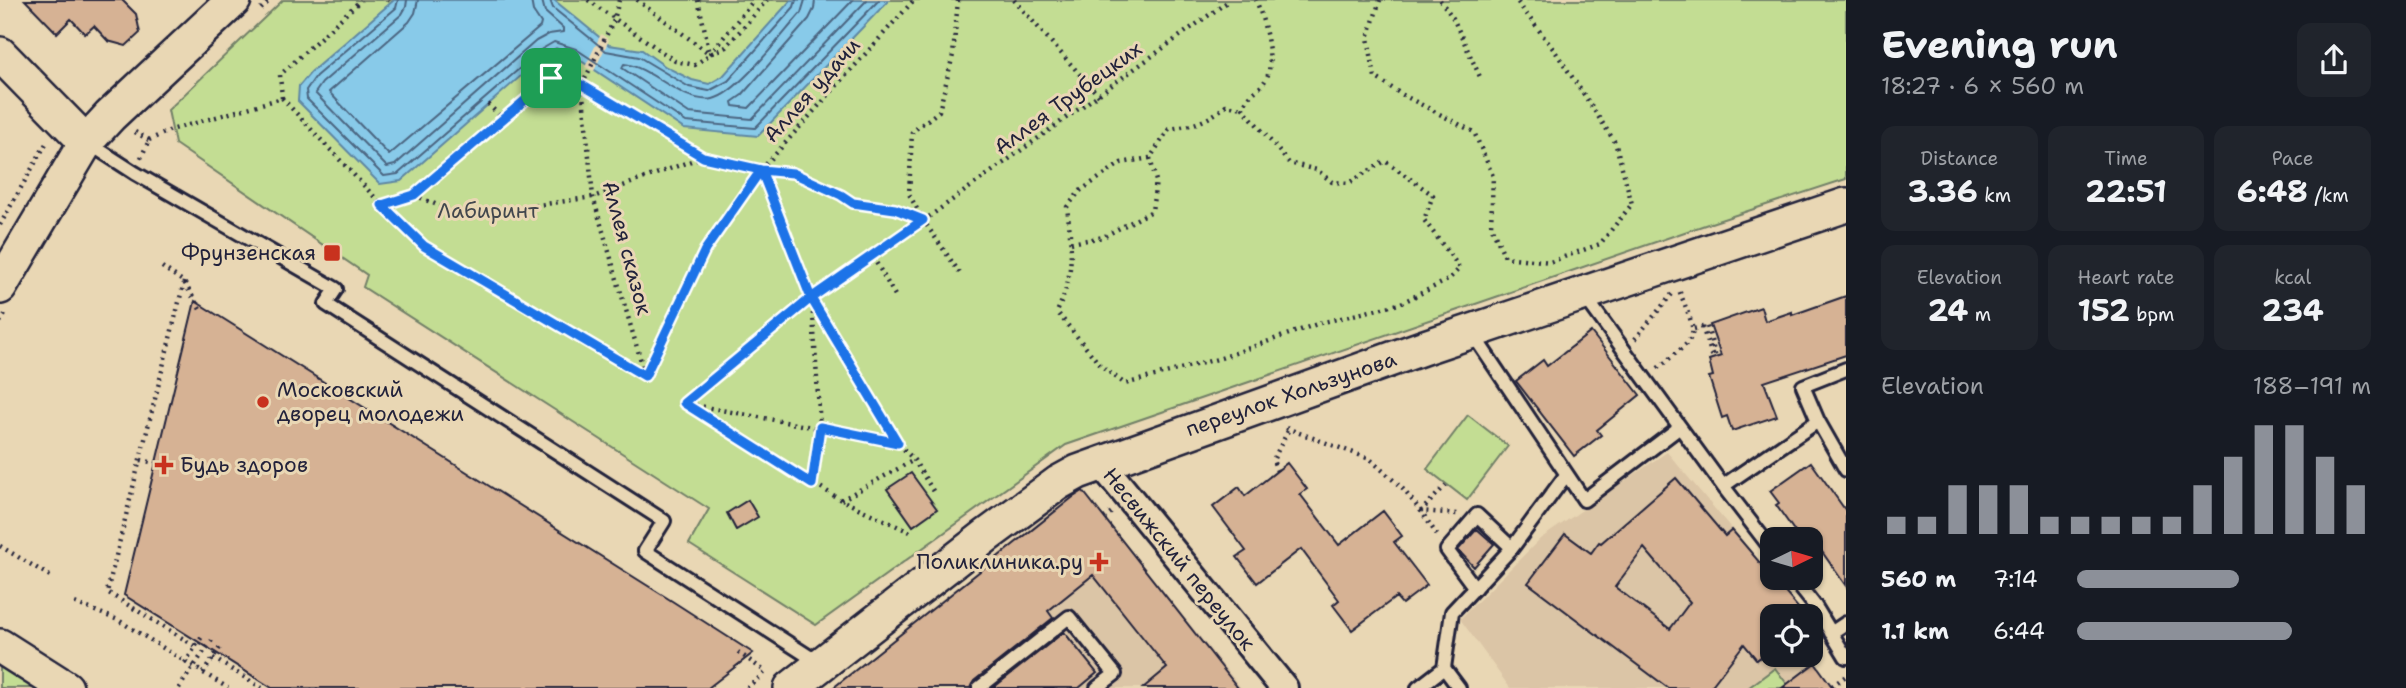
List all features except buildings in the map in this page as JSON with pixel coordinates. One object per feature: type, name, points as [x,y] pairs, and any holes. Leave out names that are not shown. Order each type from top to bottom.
[{"type":"street","points":[[0,287],[86,142],[110,116],[234,0]]},
{"type":"street","points":[[0,54],[86,142]]},
{"type":"street","name":"переулок Хользунова","points":[[779,680],[821,664],[1058,483],[1100,463],[1471,331],[1846,205]]},
{"type":"street","name":"Несвижский переулок","points":[[1100,463],[1284,688]]},
{"type":"street","points":[[0,646],[66,688]]},
{"type":"lane","points":[[86,142],[336,289],[326,304],[664,521],[645,551],[821,664]]},
{"type":"lane","points":[[1583,294],[1760,534]]},
{"type":"lane","points":[[1471,331],[1584,500],[1681,427]]},
{"type":"lane","points":[[1846,369],[1803,386],[1818,421],[1846,470]]},
{"type":"lane","points":[[1723,486],[1818,421]]},
{"type":"lane","points":[[1418,688],[1444,668],[1452,612],[1512,548],[1566,475]]},
{"type":"lane","points":[[1475,588],[1447,550],[1477,515],[1512,548]]},
{"type":"lane","points":[[1801,590],[1846,657]]},
{"type":"lane","points":[[979,688],[1069,617],[1115,674],[1097,688]]},
{"type":"lane","points":[[1831,633],[1846,623]]},
{"type":"lane","points":[[1444,668],[1459,688]]},
{"type":"path","points":[[360,0],[280,75],[282,98],[424,246],[645,376]]},
{"type":"path","points":[[588,0],[675,61],[695,65],[726,47],[767,0]]},
{"type":"path","points":[[582,85],[614,20],[620,0]]},
{"type":"path","points":[[638,0],[710,54]]},
{"type":"path","points":[[698,0],[710,54]]},
{"type":"path","points":[[710,54],[754,0]]},
{"type":"path","name":"Аллея удачи","points":[[645,376],[705,250],[761,170],[914,0]]},
{"type":"path","points":[[958,0],[953,55],[939,111],[912,132],[909,194],[923,220],[962,276]]},
{"type":"path","points":[[1014,0],[1099,96]]},
{"type":"path","name":"Аллея Трубецких","points":[[684,403],[811,298],[873,257],[1230,0]]},
{"type":"path","points":[[1243,108],[1247,96],[1261,86],[1269,75],[1266,28],[1256,0]]},
{"type":"path","points":[[1380,0],[1368,38],[1375,77],[1401,94],[1474,132],[1493,176],[1491,226],[1505,257],[1550,262],[1600,244],[1632,204],[1615,142],[1517,0]]},
{"type":"path","points":[[1440,0],[1453,18],[1481,79]]},
{"type":"path","points":[[382,205],[414,195],[551,78],[582,85],[703,157],[761,170],[793,173],[853,203],[895,209],[923,220]]},
{"type":"path","name":"Аллея сказок","points":[[582,85],[593,197],[645,376]]},
{"type":"path","points":[[135,132],[149,140],[172,130],[282,98]]},
{"type":"path","points":[[488,104],[503,119]]},
{"type":"path","points":[[1226,105],[1243,108],[1289,163],[1317,170],[1332,182],[1349,183],[1385,161],[1433,195],[1424,220],[1461,268],[1448,280],[1399,304],[1320,323],[1221,358],[1125,384],[1101,366],[1057,312],[1068,288],[1073,252],[1068,207],[1080,191],[1121,163],[1150,158],[1169,129],[1194,126],[1226,105]]},
{"type":"path","points":[[0,225],[50,138]]},
{"type":"path","points":[[414,195],[463,216],[593,197],[703,157]]},
{"type":"path","points":[[1071,243],[1102,237],[1152,211],[1156,181],[1150,158]]},
{"type":"path","points":[[761,170],[811,298],[898,443],[914,460],[935,494]]},
{"type":"path","points":[[873,257],[897,299]]},
{"type":"path","points":[[162,267],[184,282],[201,311]]},
{"type":"path","points":[[184,282],[107,592],[195,646]]},
{"type":"path","points":[[1632,343],[1678,287],[1695,329],[1692,340],[1652,373]]},
{"type":"path","points":[[811,298],[820,427],[812,484]]},
{"type":"path","points":[[1695,329],[1702,327],[1707,326],[1716,358],[1712,355],[1702,327]]},
{"type":"path","points":[[684,403],[898,443]]},
{"type":"path","points":[[684,403],[812,484],[910,532]]},
{"type":"path","points":[[1279,425],[1370,459],[1402,488],[1422,511],[1447,550]]},
{"type":"path","points":[[1277,471],[1273,460],[1289,429]]},
{"type":"path","points":[[141,460],[163,465]]},
{"type":"path","points":[[841,500],[914,460]]},
{"type":"path","points":[[1422,511],[1447,484]]},
{"type":"path","points":[[1422,511],[1477,515]]},
{"type":"path","points":[[0,546],[50,576]]},
{"type":"path","points":[[75,603],[118,620],[228,688]]},
{"type":"path","points":[[185,663],[203,635]]},
{"type":"path","points":[[179,688],[212,640]]},
{"type":"path","points":[[203,673],[221,646]]},
{"type":"path","points":[[738,652],[779,680]]},
{"type":"path","points":[[213,658],[262,688]]},
{"type":"path","points":[[1832,686],[1846,676]]},
{"type":"shaded area","points":[[1667,452],[1760,563],[1760,590],[1783,590],[1795,604],[1760,604],[1760,667],[1810,667],[1794,679],[1801,688],[1510,688],[1460,619],[1540,539]]},
{"type":"shaded area","points":[[1081,488],[1241,688],[831,688]]},
{"type":"green space","name":"Лабиринт","points":[[283,0],[1846,0],[1846,179],[1066,445],[816,625],[689,544],[709,509],[363,287],[367,275],[175,144],[168,110]]},
{"type":"green space","points":[[1468,415],[1508,446],[1467,500],[1427,469]]},
{"type":"green space","points":[[0,660],[45,688],[0,688]]},
{"type":"green space","points":[[1775,668],[1790,688],[1748,688]]},
{"type":"water","points":[[394,0],[554,0],[609,45],[642,50],[666,67],[692,80],[709,84],[723,76],[791,0],[889,0],[758,136],[684,129],[572,55],[556,48],[401,181],[380,184],[298,101],[299,86],[311,72]]},
{"type":"pier","points":[[601,34],[609,40],[594,71],[585,67]]},
{"type":"place","name":"Фрунзенская","points":[[332,253]]},
{"type":"place","name":"Московский дворец молодежи","points":[[263,402]]},
{"type":"place","name":"Будь здоров","points":[[164,465]]},
{"type":"place","name":"Поликлиника.ру","points":[[1099,562]]},
{"type":"route","points":[[551,78],[414,195],[382,205],[424,246],[645,376],[705,250],[761,170],[811,298],[684,403],[812,484],[820,427],[898,443],[811,298],[923,220],[895,209],[853,203],[793,173],[761,170],[703,157],[582,85],[551,78]]}]
